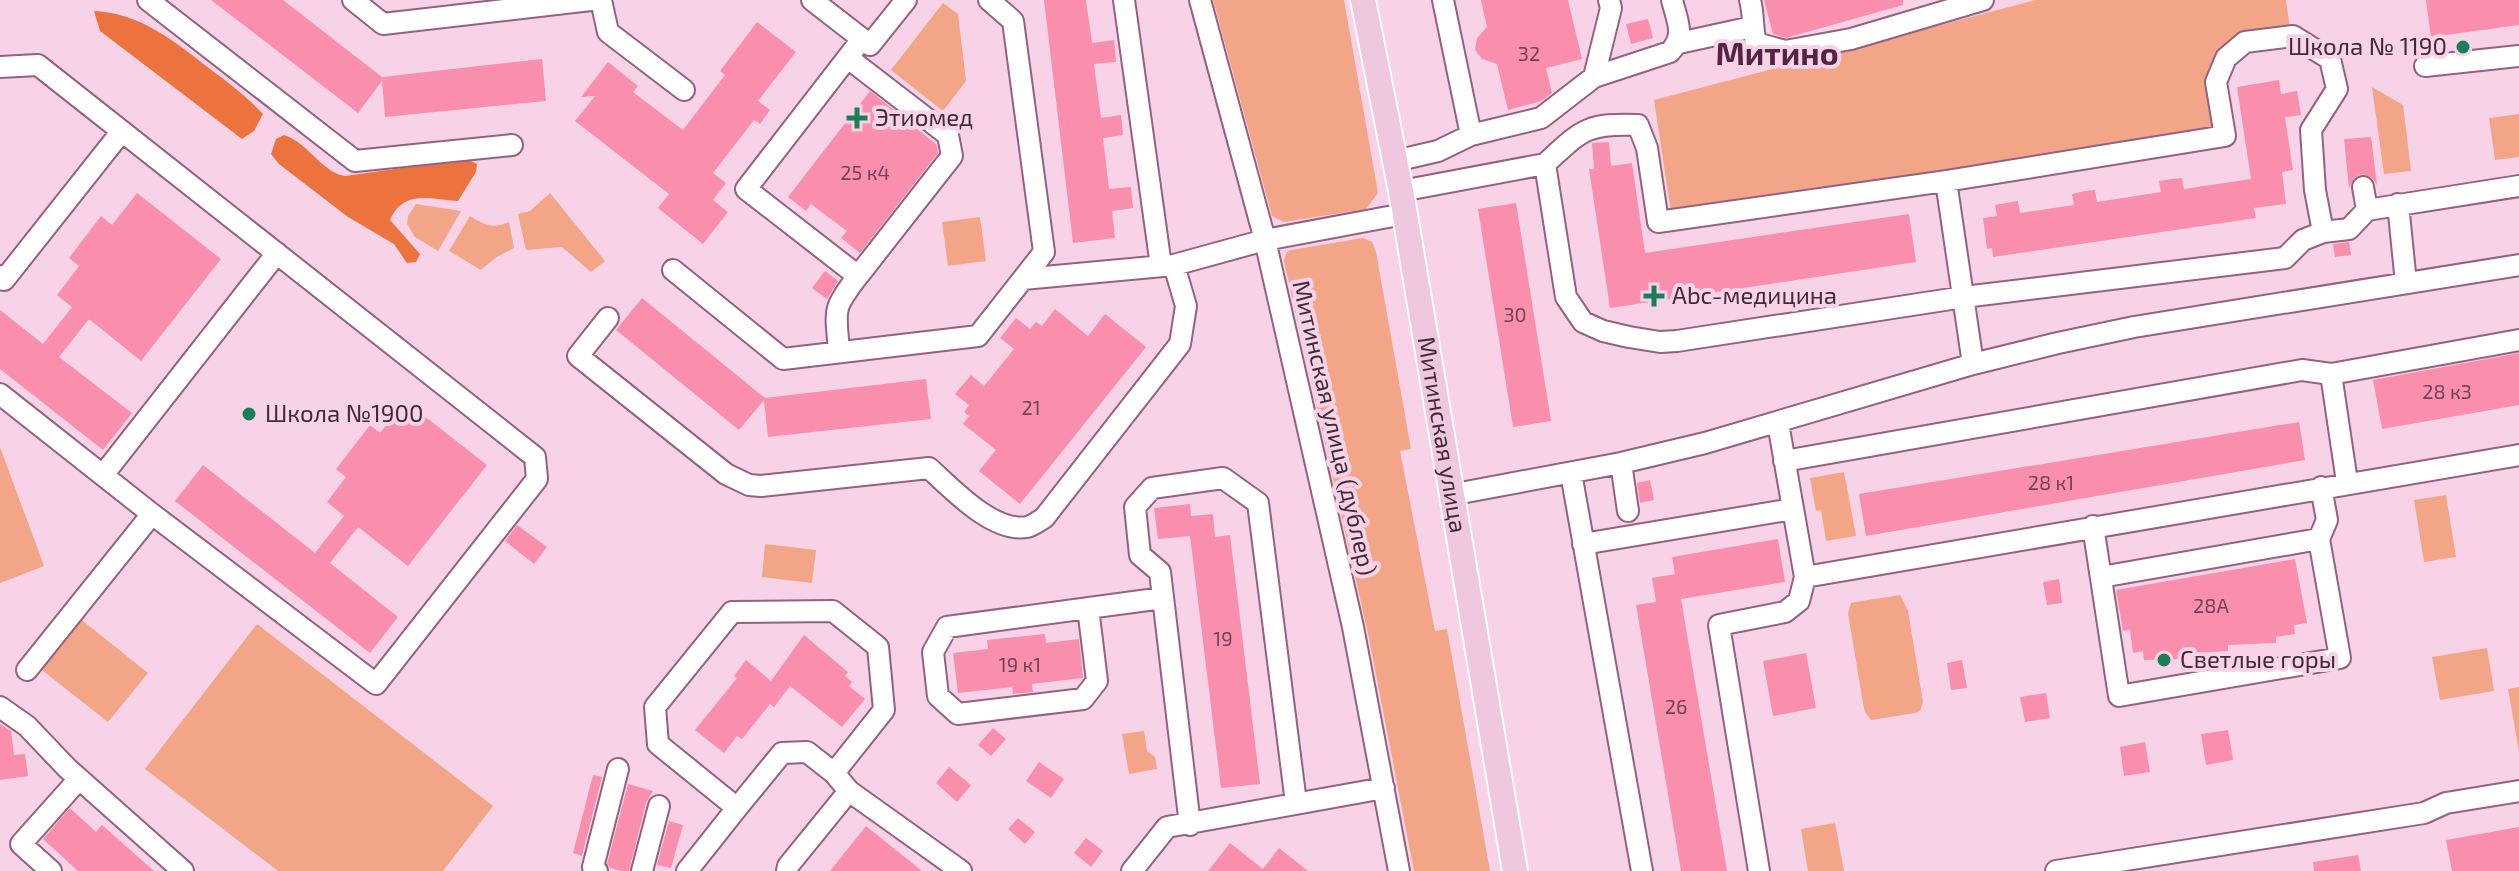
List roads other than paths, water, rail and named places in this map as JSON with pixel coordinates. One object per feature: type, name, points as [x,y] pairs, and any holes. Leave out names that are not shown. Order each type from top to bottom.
[{"type":"main road","name":"Митинская улица","points":[[1363,0],[1395,161],[1515,871]]},
{"type":"street","points":[[148,0],[355,161],[512,145]]},
{"type":"street","points":[[353,0],[383,24],[591,0]]},
{"type":"street","points":[[601,0],[608,32],[684,90]]},
{"type":"street","points":[[812,0],[870,45],[906,0]]},
{"type":"street","points":[[673,270],[783,359],[978,336],[1044,252],[1013,21],[989,0]]},
{"type":"street","points":[[608,318],[578,356],[726,474],[749,485],[929,468],[968,503],[1002,525],[1027,527],[1044,518],[1180,344],[1186,306],[1168,266],[1124,0]]},
{"type":"street","name":"Митинская улица (дублер)","points":[[1200,0],[1265,240],[1353,627],[1399,871]]},
{"type":"street","points":[[1443,0],[1471,135]]},
{"type":"street","points":[[1594,77],[1611,8],[1609,0]]},
{"type":"street","points":[[1672,0],[1680,34],[1679,43]]},
{"type":"street","points":[[1395,161],[1438,151],[1471,135],[1541,118],[1594,77],[1670,52],[1679,43],[1755,12],[1756,43],[1785,51],[1851,39],[1983,0]]},
{"type":"street","points":[[1023,279],[1168,266],[1545,164],[1580,133],[1606,124],[1638,125],[1647,148],[1658,222],[1946,181],[2225,136],[2216,82],[2226,58],[2245,42],[2293,36],[2330,59],[2337,89],[2311,130],[2315,190],[2313,236]]},
{"type":"street","points":[[858,276],[746,189],[862,39]]},
{"type":"street","points":[[2425,66],[2519,56]]},
{"type":"street","points":[[839,352],[838,302],[952,156],[948,135],[848,58]]},
{"type":"street","points":[[0,67],[38,65],[535,457],[537,479],[376,684],[0,394]]},
{"type":"street","points":[[0,276],[4,280],[122,131]]},
{"type":"street","points":[[1545,164],[1566,297],[1583,322],[1603,331],[1660,342],[1964,297],[2285,258],[2313,236],[2349,229],[2367,210],[2519,186]]},
{"type":"street","points":[[1946,181],[1973,364]]},
{"type":"street","points":[[2363,187],[2367,210]]},
{"type":"street","points":[[2398,204],[2406,283]]},
{"type":"street","points":[[103,475],[277,253]]},
{"type":"street","points":[[1450,495],[1621,463],[1778,423],[1973,364],[2134,327],[2519,265]]},
{"type":"street","points":[[1784,461],[2302,370],[2331,374],[2519,340]]},
{"type":"street","points":[[2331,374],[2347,482]]},
{"type":"street","points":[[1759,871],[1719,625],[1785,612],[1799,601],[1805,577],[1778,423]]},
{"type":"street","points":[[1805,577],[2519,455]]},
{"type":"street","points":[[1621,463],[1628,511]]},
{"type":"street","points":[[1571,473],[1642,871]]},
{"type":"street","points":[[1190,825],[1160,572],[1140,555],[1135,507],[1152,488],[1223,478],[1258,503],[1296,803]]},
{"type":"street","points":[[2093,526],[2119,696],[2340,658],[2319,539],[2327,520],[2321,487]]},
{"type":"street","points":[[1583,544],[1793,509]]},
{"type":"street","points":[[27,670],[152,514]]},
{"type":"street","points":[[2101,577],[2319,539]]},
{"type":"street","points":[[1088,608],[1097,681],[1083,699],[958,714],[938,696],[933,652],[947,627],[1088,608],[1163,598]]},
{"type":"street","points":[[737,808],[658,744],[655,707],[732,612],[833,611],[878,647],[884,710],[834,773]]},
{"type":"street","points":[[0,707],[27,726],[79,779],[183,871]]},
{"type":"street","points":[[687,871],[782,753],[807,752],[834,773],[849,791],[961,871]]},
{"type":"street","points":[[597,871],[593,867],[618,769]]},
{"type":"street","points":[[51,871],[21,844],[79,779]]},
{"type":"street","points":[[1132,871],[1167,827],[1384,788]]},
{"type":"street","points":[[787,871],[849,791]]},
{"type":"street","points":[[2056,871],[2424,813],[2446,803],[2519,791]]},
{"type":"street","points":[[642,871],[659,806]]},
{"type":"place","name":"Школа № 1190","points":[[2463,47]]},
{"type":"place","name":"Этиомед","points":[[857,118]]},
{"type":"place","name":"Abc-медицина","points":[[1654,296]]},
{"type":"place","name":"Школа №1900","points":[[249,414]]},
{"type":"place","name":"Светлые горы","points":[[2164,660]]},
{"type":"district","name":"Митино","points":[[1777,54]]}]
